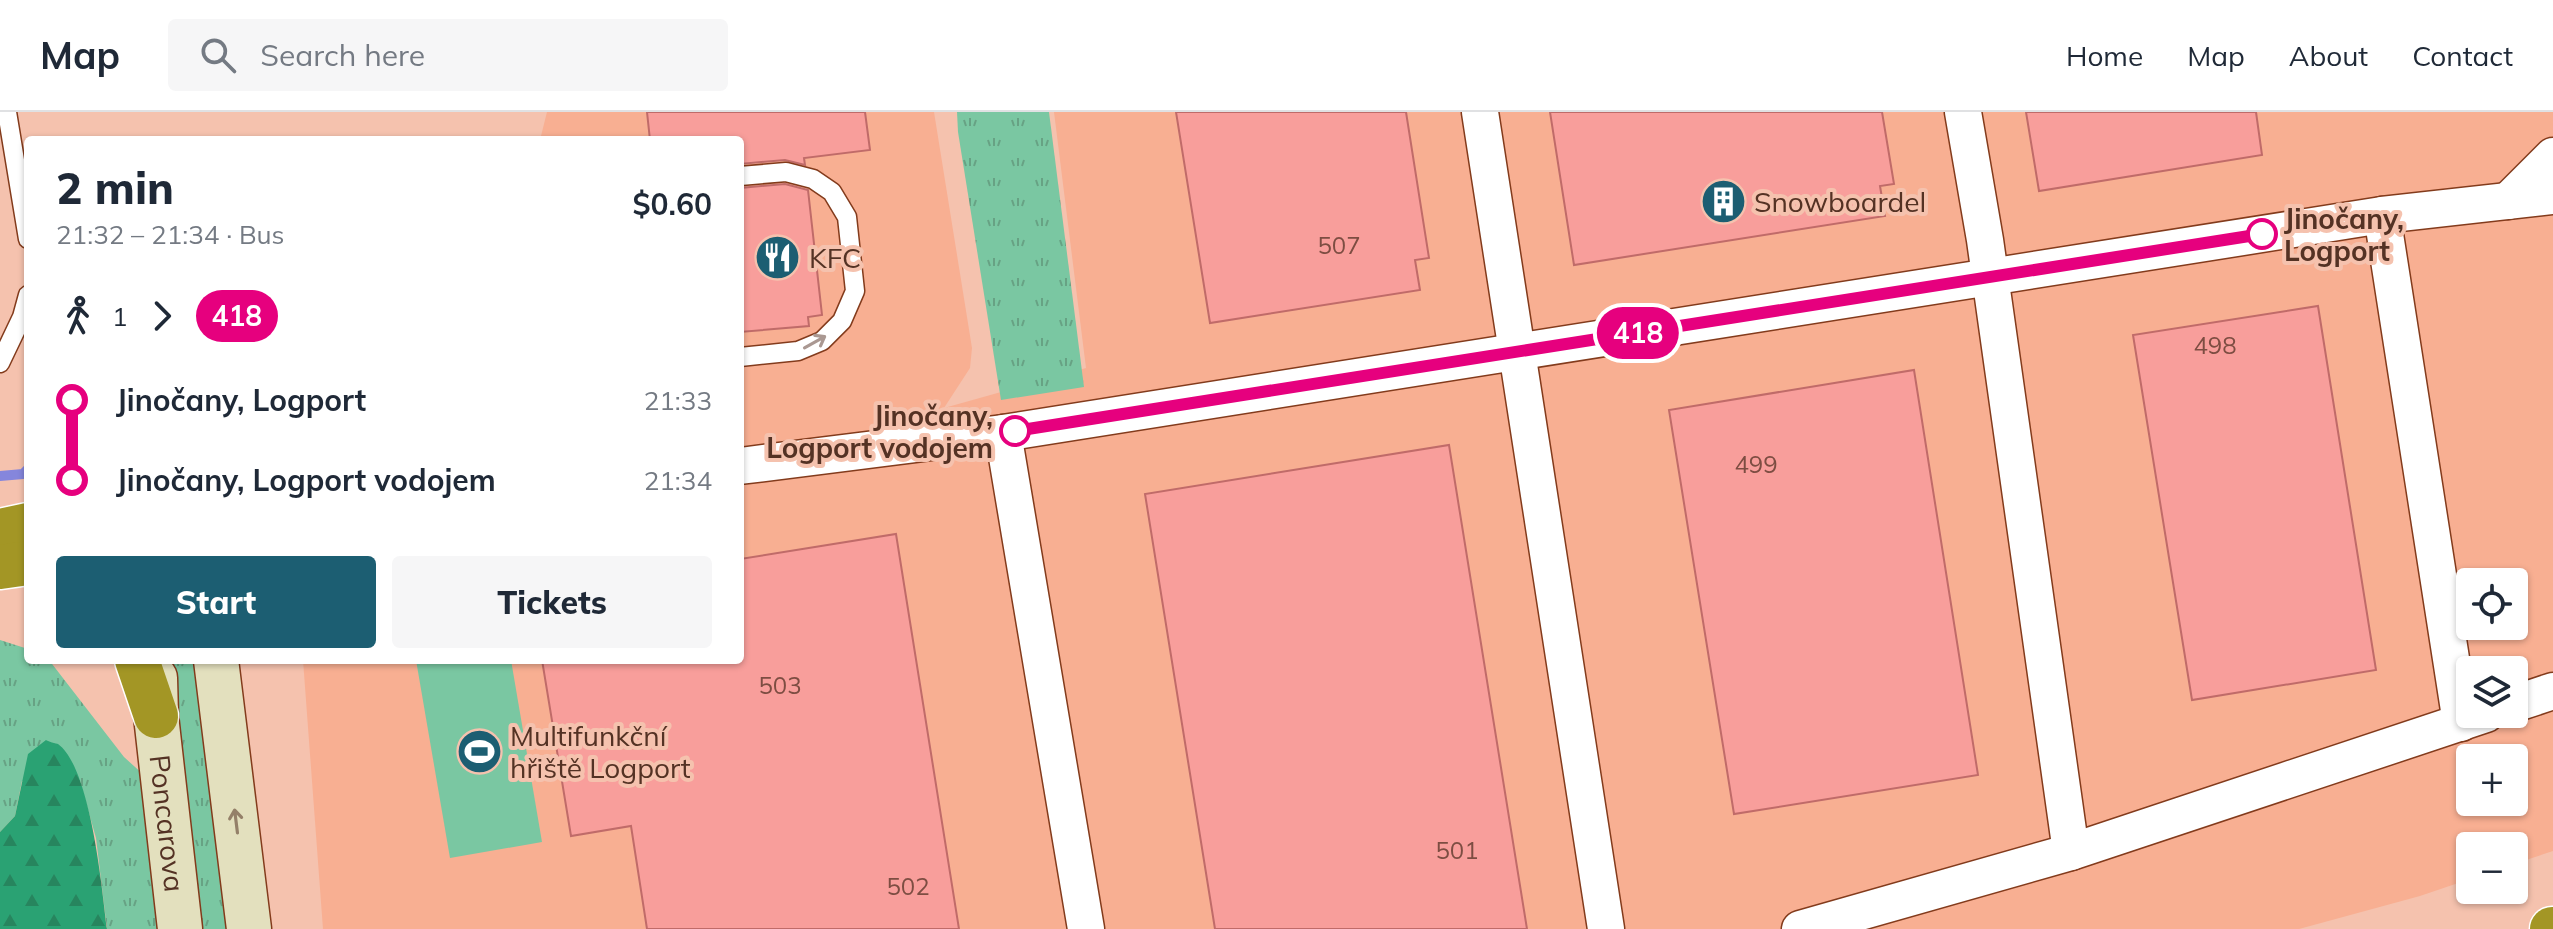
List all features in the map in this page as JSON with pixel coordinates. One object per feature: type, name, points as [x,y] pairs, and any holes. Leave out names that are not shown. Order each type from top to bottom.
[{"type":"highway","points":[[0,531],[24,526]]},
{"type":"highway","points":[[0,569],[24,564]]},
{"type":"highway","points":[[0,569],[24,572]]},
{"type":"highway","points":[[138,664],[156,716]]},
{"type":"main road","name":"Poncarova","points":[[154,664],[156,716],[180,929]]},
{"type":"main road","points":[[218,664],[247,914]]},
{"type":"street","points":[[1480,112],[1606,929]]},
{"type":"street","points":[[1963,112],[1991,277],[2071,852]]},
{"type":"street","points":[[2508,201],[2553,156]]},
{"type":"street","points":[[744,465],[1003,433],[2382,215],[2553,196]]},
{"type":"street","points":[[2382,215],[2463,656]]},
{"type":"street","points":[[1003,433],[1086,929]]},
{"type":"street","points":[[2528,699],[2553,691]]},
{"type":"street","points":[[1800,929],[2071,852],[2456,724]]},
{"type":"lane","points":[[7,112],[24,215]]},
{"type":"lane","points":[[744,176],[786,172],[813,179],[832,192],[847,217],[855,291],[842,321],[822,341],[798,351],[744,357]]},
{"type":"lane","points":[[0,363],[24,310]]},
{"type":"shaded area","points":[[547,112],[934,112],[972,348],[970,368],[944,408],[1086,368],[1054,112],[2553,112],[2553,851],[2528,859],[2528,832],[2456,832],[2456,884],[2299,929],[323,929],[303,664],[744,664],[744,136],[541,136]]},
{"type":"green space","points":[[957,112],[1049,112],[1084,387],[1001,400]]},
{"type":"green space","points":[[0,640],[24,648],[24,664],[52,664],[124,757],[145,776],[160,929],[107,929],[96,838],[80,781],[22,781],[15,816],[0,832]]},
{"type":"green space","points":[[171,664],[197,664],[228,929],[202,929]]},
{"type":"green space","name":"Multifunkční hřiště Logport","points":[[417,664],[512,664],[542,842],[450,858]]},
{"type":"green space","points":[[46,740],[58,744],[79,777],[93,830],[107,929],[0,929],[0,832],[15,816],[28,754]]},
{"type":"building","points":[[647,112],[865,112],[870,150],[804,158],[805,165],[785,160],[744,164],[744,136],[650,136]]},
{"type":"building","points":[[1176,112],[1406,112],[1429,258],[1415,260],[1420,290],[1210,323]]},
{"type":"building","name":"Snowboardel","points":[[1550,112],[1882,112],[1894,184],[1880,186],[1885,216],[1574,265]]},
{"type":"building","points":[[2026,112],[2256,112],[2262,155],[2039,191]]},
{"type":"building","name":"KFC","points":[[785,184],[808,190],[822,315],[808,317],[809,326],[744,332],[744,188]]},
{"type":"building","points":[[2318,306],[2376,670],[2192,700],[2133,335]]},
{"type":"building","points":[[1914,370],[1978,775],[1734,814],[1669,410]]},
{"type":"building","points":[[1449,445],[1527,929],[1215,929],[1145,494]]},
{"type":"building","points":[[896,534],[959,929],[647,929],[631,826],[571,836],[543,664],[744,664],[744,558]]},
{"type":"waterway","points":[[0,476],[24,473]]},
{"type":"bus line","name":"418","points":[[1015,431],[2262,234]]},
{"type":"place","name":"Snowboardel","points":[[1723,201]]},
{"type":"place","name":"Jinočany, Logport","points":[[2262,234]]},
{"type":"place","name":"KFC","points":[[778,257]]},
{"type":"place","name":"Jinočany, Logport vodojem","points":[[1015,431]]},
{"type":"place","name":"Multifunkční hřiště Logport","points":[[479,751]]}]
